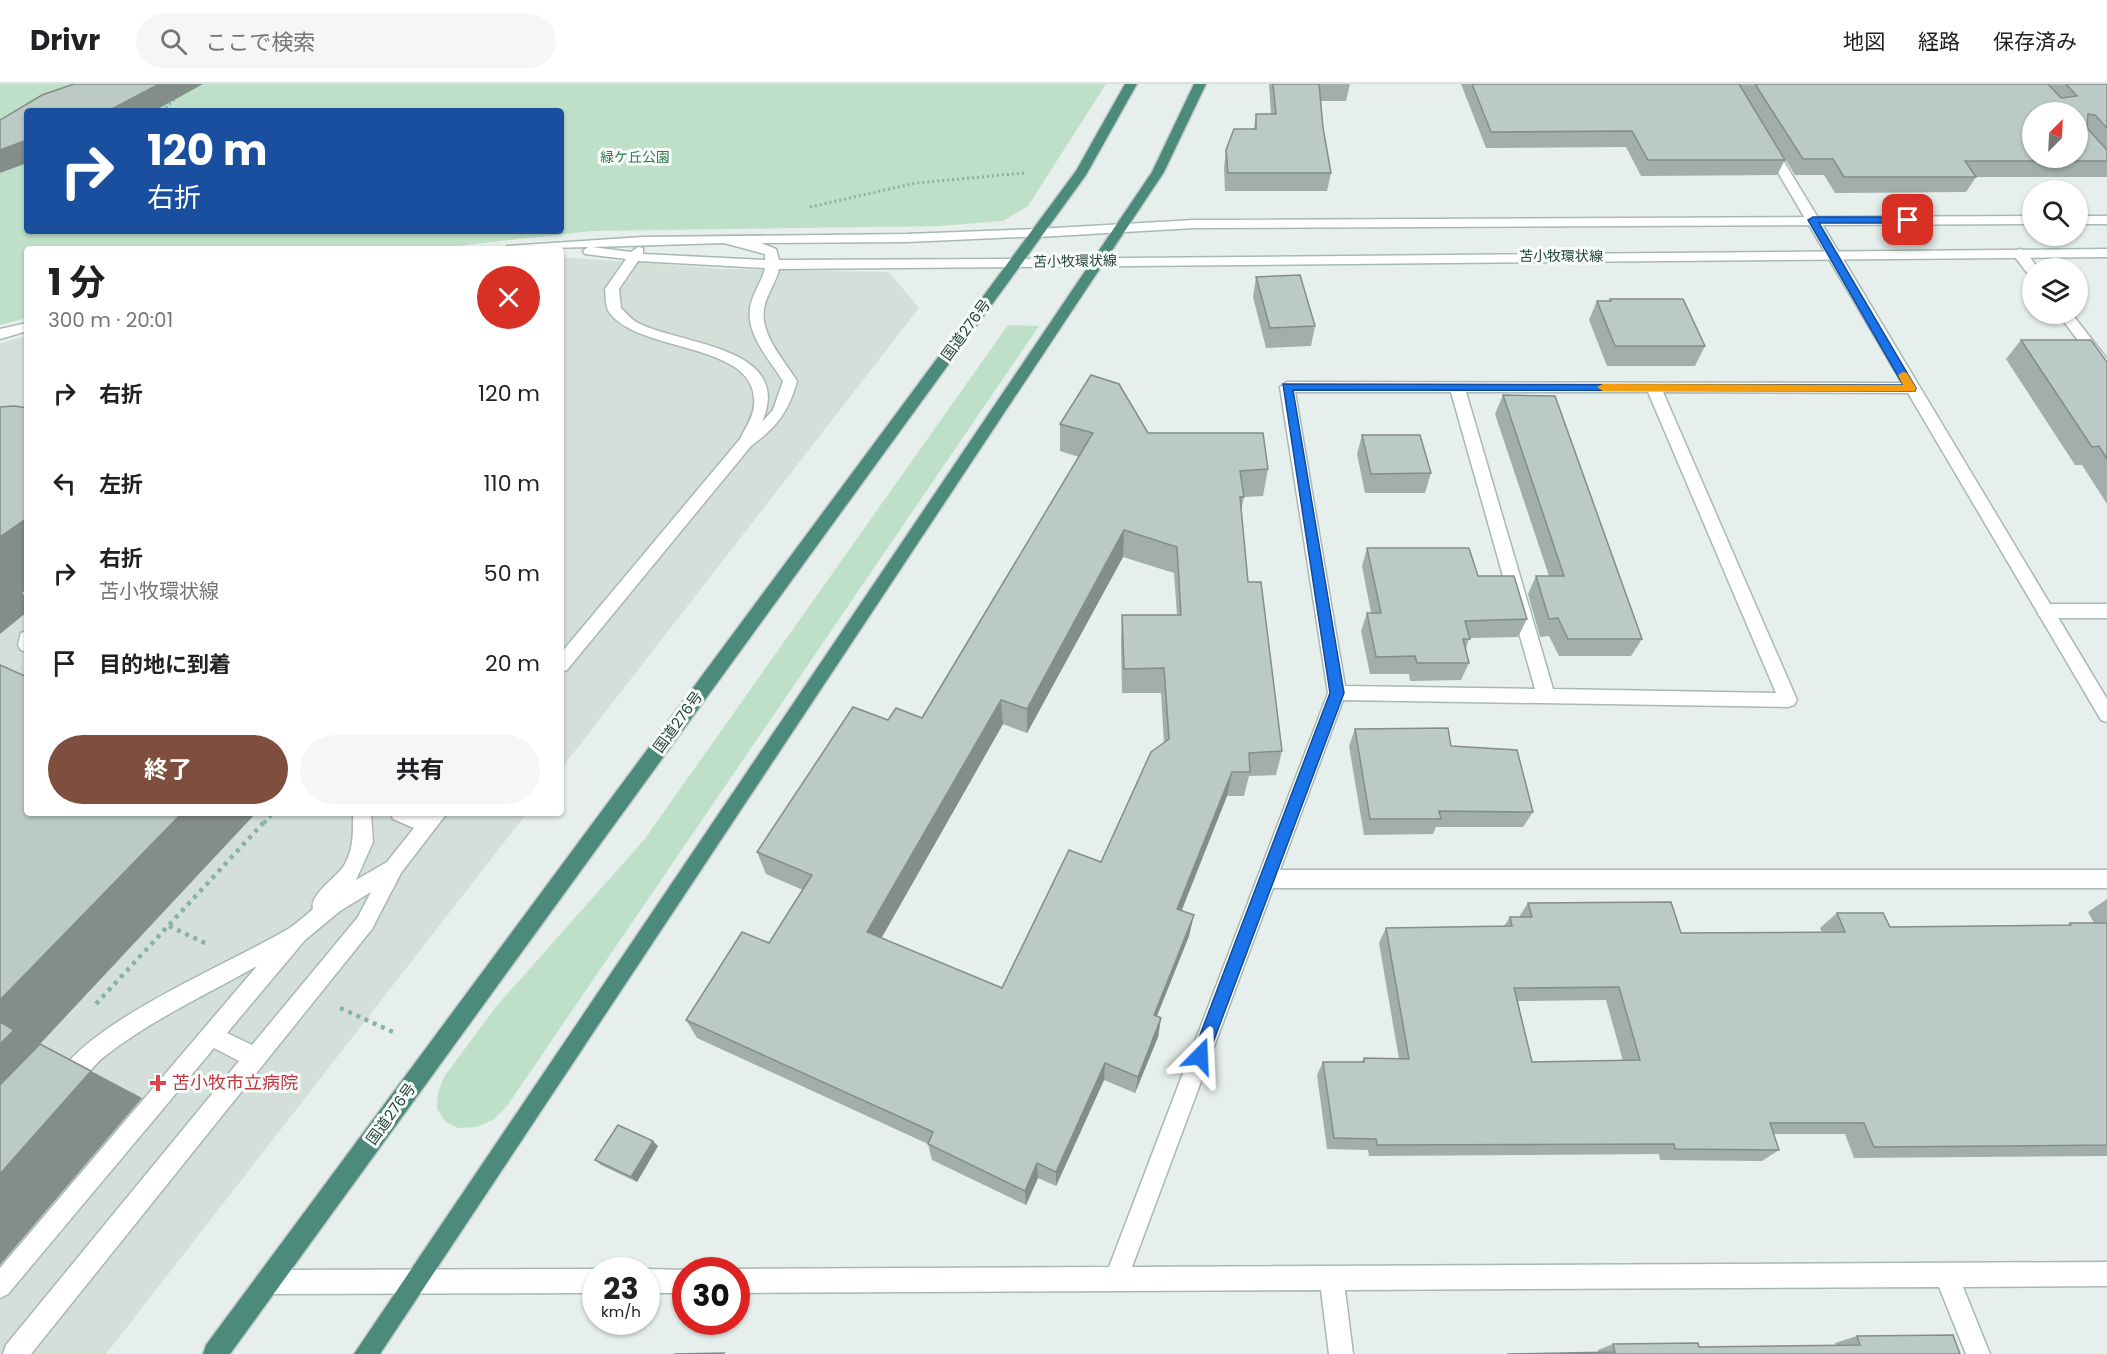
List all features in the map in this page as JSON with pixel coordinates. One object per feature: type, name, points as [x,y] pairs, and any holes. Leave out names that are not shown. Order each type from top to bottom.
[{"type":"highway","name":"国道276号","points":[[215,1354],[1082,172],[1131,84]]},
{"type":"highway","points":[[366,1354],[1158,172],[1200,84]]},
{"type":"street","points":[[1762,135],[2107,715]]},
{"type":"street","name":"苫小牧環状線","points":[[721,239],[930,238],[1194,224],[2022,220]]},
{"type":"street","points":[[2088,220],[2107,220]]},
{"type":"street","points":[[677,238],[642,248],[632,257],[612,289],[614,309],[632,326],[736,360],[757,380],[762,406],[746,442]]},
{"type":"street","points":[[540,246],[677,238],[721,239],[754,245],[771,252],[774,267],[757,310],[758,326],[790,381],[777,420],[746,442],[564,661]]},
{"type":"street","name":"苫小牧環状線","points":[[549,245],[556,246]]},
{"type":"street","name":"苫小牧環状線","points":[[564,247],[632,257],[774,267],[1097,261],[2107,253]]},
{"type":"street","points":[[2019,253],[2023,258]]},
{"type":"street","points":[[2073,324],[2107,369]]},
{"type":"street","points":[[0,334],[24,328]]},
{"type":"street","points":[[1116,1279],[1337,693],[1287,387],[1911,388]]},
{"type":"street","points":[[1456,387],[1546,696]]},
{"type":"street","points":[[1337,693],[1788,700],[1653,387]]},
{"type":"street","points":[[2045,612],[2107,611]]},
{"type":"street","points":[[0,1286],[352,871],[363,842],[362,816]]},
{"type":"street","points":[[15,1354],[365,923],[394,867],[433,819],[416,816]]},
{"type":"street","points":[[48,1101],[95,1050],[136,1022],[298,933],[333,905],[394,867]]},
{"type":"street","points":[[1267,879],[2107,879]]},
{"type":"street","points":[[211,1036],[256,1058]]},
{"type":"street","points":[[750,1281],[2107,1274]]},
{"type":"street","points":[[1946,1275],[1978,1354]]},
{"type":"street","points":[[1332,1279],[1341,1354]]},
{"type":"street","points":[[268,1282],[582,1281]]},
{"type":"path","points":[[165,108],[183,91]]},
{"type":"path","points":[[807,208],[860,193],[943,178],[1024,173]]},
{"type":"path","points":[[89,1011],[270,816]]},
{"type":"shaded area","points":[[564,257],[725,269],[889,272],[919,308],[564,765]]},
{"type":"shaded area","name":"苫小牧市立病院","points":[[24,337],[24,816],[525,816],[106,1354],[0,1354],[0,343]]},
{"type":"green space","name":"緑ケ丘公園","points":[[0,84],[1106,84],[1028,206],[1003,221],[940,226],[592,231],[456,246],[24,246],[24,319],[0,325]]},
{"type":"green space","points":[[1008,325],[1039,326],[507,1106],[493,1120],[476,1127],[458,1128],[445,1121],[437,1109],[438,1093],[444,1077],[495,1008],[644,840]]},
{"type":"building","points":[[74,84],[159,84],[114,108],[24,108],[24,141],[0,150],[0,120],[42,95]]},
{"type":"building","points":[[1273,84],[1319,84],[1323,128],[1331,173],[1228,173],[1226,150],[1234,129],[1256,129],[1256,114],[1276,114]]},
{"type":"building","points":[[1472,84],[1739,84],[1785,160],[1648,160],[1632,131],[1491,132]]},
{"type":"building","points":[[1755,84],[2048,84],[2061,98],[2077,96],[2066,84],[2107,84],[2107,128],[2095,115],[2088,114],[2088,102],[2022,102],[2022,161],[1965,161],[1976,177],[1844,177],[1833,159],[1803,159]]},
{"type":"building","points":[[2088,129],[2107,150],[2107,161],[2088,161]]},
{"type":"building","points":[[1300,275],[1315,326],[1270,328],[1256,277]]},
{"type":"building","points":[[1610,299],[1683,299],[1705,346],[1615,346],[1597,301],[1611,301]]},
{"type":"building","points":[[2021,340],[2091,340],[2107,362],[2107,459],[2099,446],[2092,447]]},
{"type":"building","points":[[1091,375],[1119,384],[1148,433],[1263,433],[1268,469],[1240,471],[1244,497],[1240,497],[1248,582],[1261,582],[1282,751],[1249,753],[1250,772],[1232,772],[1177,909],[1194,915],[1154,1015],[1161,1018],[1138,1077],[1105,1063],[1056,1172],[1037,1163],[1025,1191],[928,1144],[933,1132],[686,1020],[742,932],[769,943],[812,875],[757,852],[853,707],[888,720],[896,708],[922,718],[1093,433],[1060,424]],"holes":[[[1124,530],[1177,547],[1181,615],[1122,615],[1124,669],[1164,668],[1169,739],[1151,752],[1101,862],[1069,850],[1002,988],[867,932],[1001,700],[1027,709]]]},
{"type":"building","points":[[1503,395],[1555,396],[1642,639],[1568,639],[1558,618],[1549,619],[1536,576],[1564,576]]},
{"type":"building","points":[[0,407],[24,408],[24,520],[0,537]]},
{"type":"building","points":[[1362,435],[1420,435],[1431,473],[1371,474]]},
{"type":"building","points":[[1367,548],[1469,548],[1478,576],[1514,576],[1527,619],[1465,621],[1470,639],[1463,639],[1469,663],[1417,663],[1415,656],[1376,657],[1367,613],[1381,613]]},
{"type":"building","points":[[0,665],[24,676],[24,816],[179,816],[0,1000]]},
{"type":"building","points":[[1448,728],[1451,746],[1517,750],[1533,812],[1439,811],[1441,819],[1370,819],[1355,729]]},
{"type":"building","points":[[1671,902],[1681,933],[1845,932],[1837,913],[1883,913],[1890,927],[2107,923],[2107,1145],[1874,1147],[1864,1123],[1770,1123],[1779,1150],[1675,1149],[1674,1144],[1377,1145],[1376,1139],[1334,1138],[1323,1062],[1364,1062],[1364,1058],[1409,1059],[1386,928],[1512,926],[1510,917],[1532,917],[1528,903]],"holes":[[[1619,987],[1640,1060],[1532,1062],[1514,988]]]},
{"type":"building","points":[[0,1022],[14,1030],[0,1044]]},
{"type":"building","points":[[40,1044],[91,1071],[0,1174],[0,1085]]},
{"type":"building","points":[[618,1125],[653,1141],[631,1177],[595,1160]]},
{"type":"building","points":[[1953,1335],[1960,1354],[1507,1354],[1615,1352],[1613,1344],[1698,1343],[1699,1347],[1860,1345],[1857,1336]]},
{"type":"building","points":[[724,1353],[723,1354],[674,1354]]},
{"type":"slow traffic","points":[[1603,387],[1911,388],[1903,375]]},
{"type":"place","name":"苫小牧市立病院","points":[[158,1083]]},
{"type":"route","points":[[1200,1056],[1337,693],[1287,387],[1911,388],[1813,220],[1908,220]]}]
